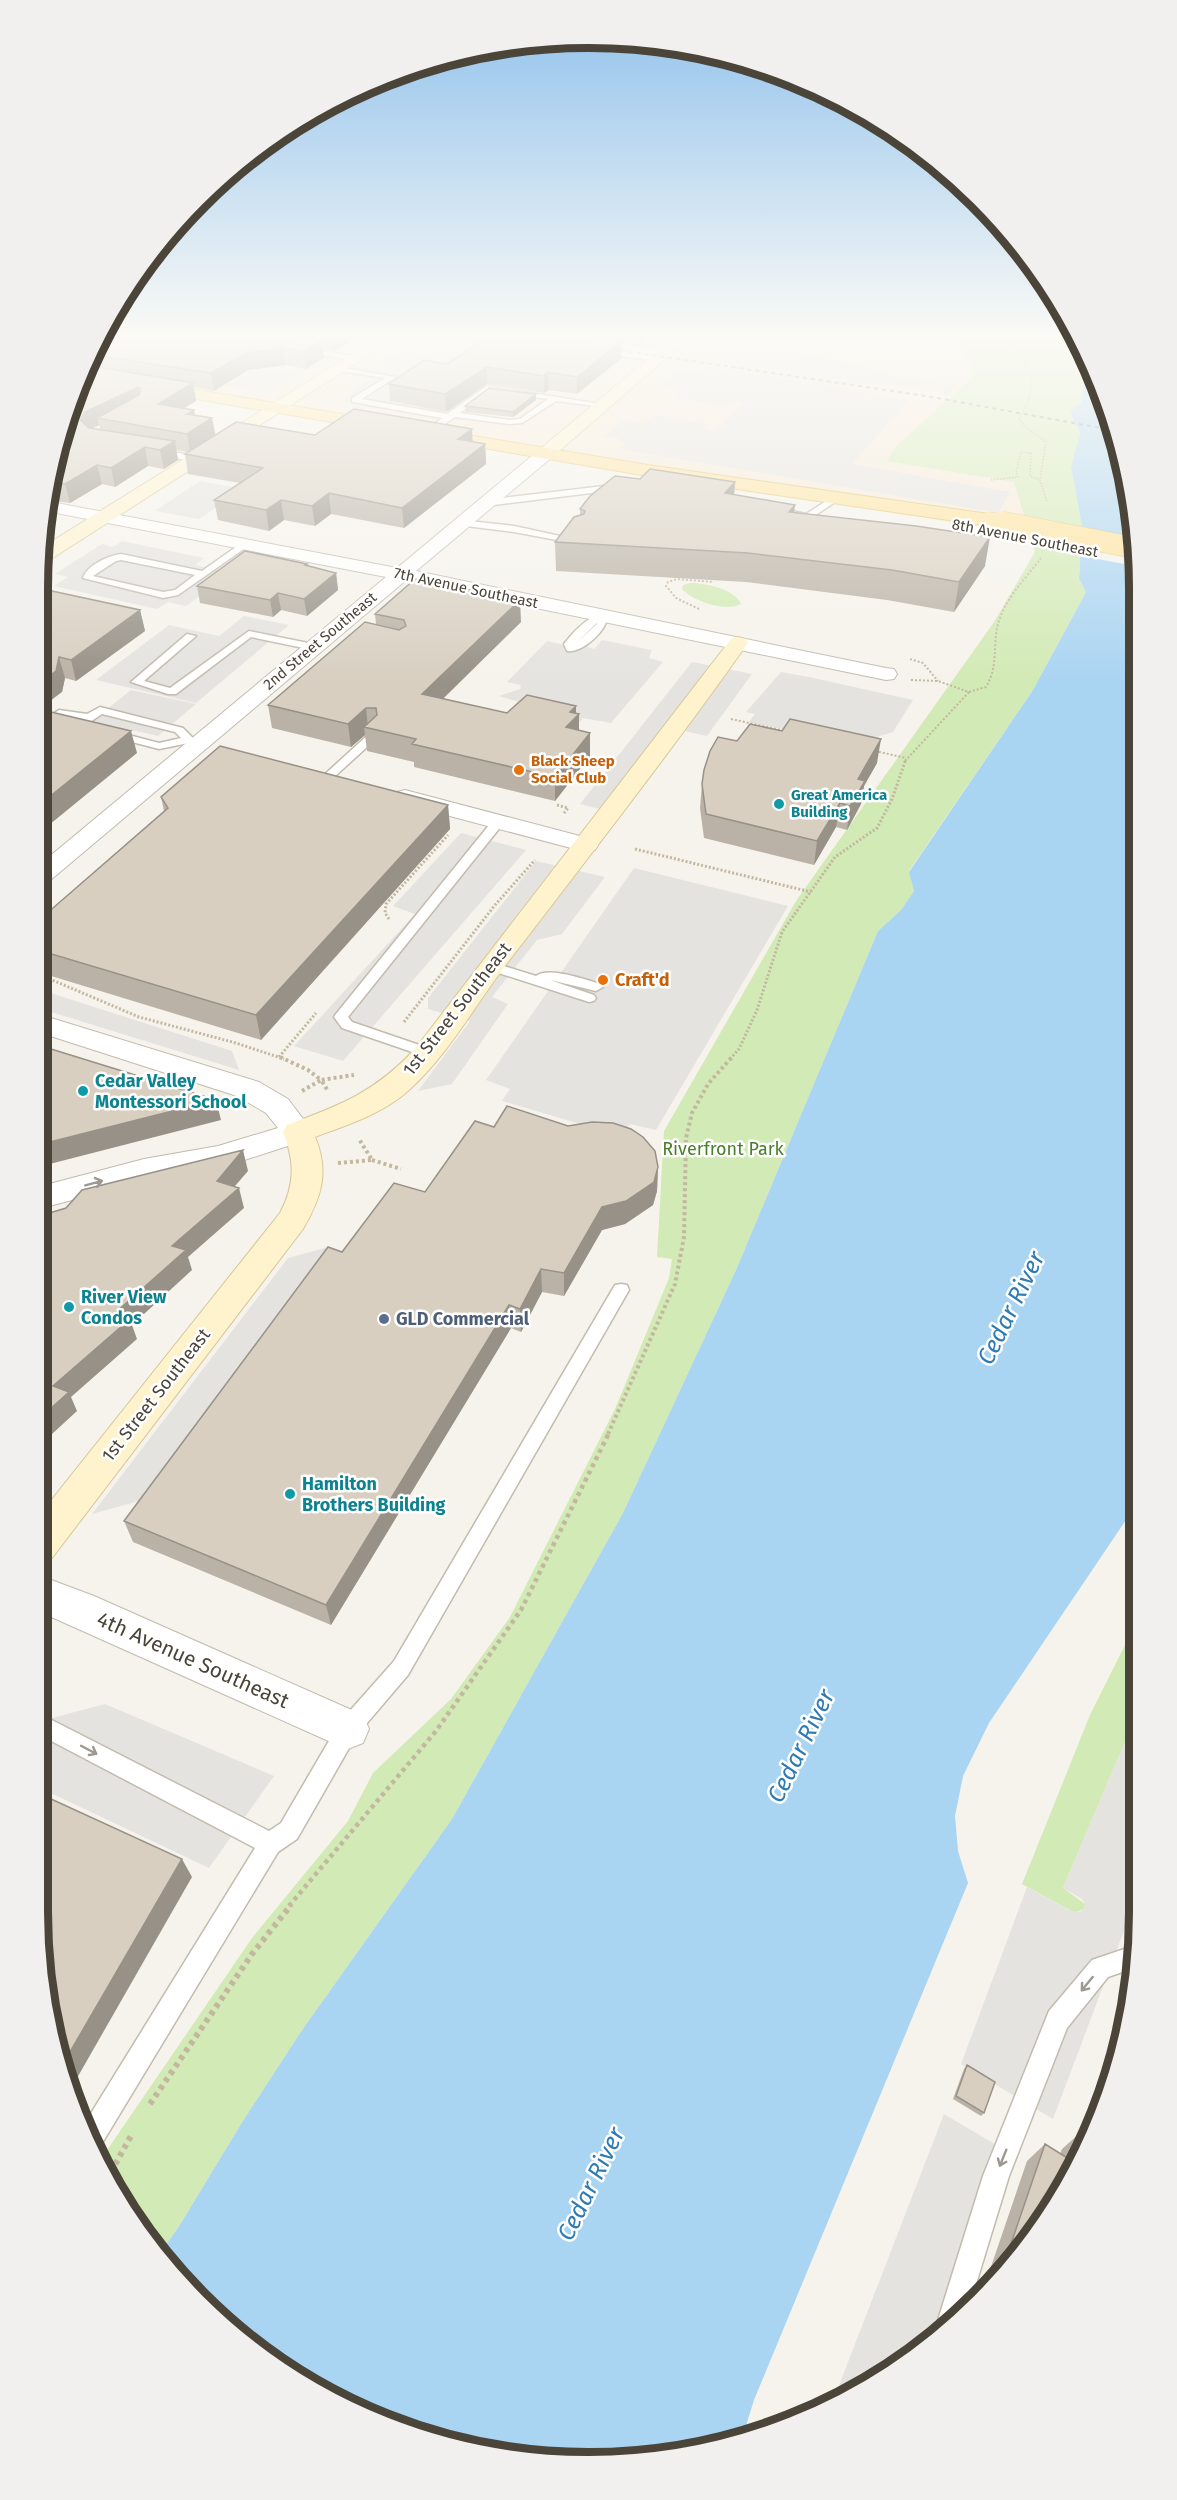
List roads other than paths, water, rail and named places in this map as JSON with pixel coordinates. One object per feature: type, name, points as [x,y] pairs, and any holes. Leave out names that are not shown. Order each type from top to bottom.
[{"type":"main road","name":"8th Avenue Southeast","points":[[531,452],[1127,547]]},
{"type":"main road","name":"8th Avenue Southeast","points":[[989,526],[1128,557]]},
{"type":"street","points":[[49,552],[209,452]]},
{"type":"street","name":"2nd Street Southeast","points":[[48,869],[194,741],[313,647],[341,633],[399,574],[548,452]]},
{"type":"street","name":"7th Avenue Southeast","points":[[54,508],[399,574],[886,674]]},
{"type":"street","name":"1st Street Southeast","points":[[48,1532],[292,1221],[307,1191],[310,1177],[307,1156],[298,1132],[355,1110],[381,1095],[403,1078],[426,1052],[586,845],[738,643]]},
{"type":"street","points":[[194,741],[231,751]]},
{"type":"street","points":[[385,792],[586,845]]},
{"type":"street","points":[[48,1026],[248,1089],[277,1106],[298,1132],[220,1157],[144,1170],[48,1195]]},
{"type":"street","name":"4th Avenue Southeast","points":[[48,1597],[348,1729]]},
{"type":"lane","points":[[154,452],[197,459]]},
{"type":"lane","points":[[473,513],[606,487],[631,488]]},
{"type":"lane","points":[[784,513],[807,517],[839,501]]},
{"type":"lane","points":[[473,513],[580,539],[514,529],[473,513]]},
{"type":"lane","points":[[204,574],[121,556],[112,558],[89,574],[88,578],[163,595],[178,592],[204,574],[246,544]]},
{"type":"lane","points":[[191,636],[136,682],[172,692],[249,634],[313,647]]},
{"type":"lane","points":[[100,710],[179,730],[194,741],[159,746],[78,726],[100,710]]},
{"type":"lane","points":[[48,722],[63,712],[89,718]]},
{"type":"lane","points":[[329,777],[374,735]]},
{"type":"lane","points":[[426,1052],[347,1025],[341,1017],[498,822]]},
{"type":"lane","points":[[491,966],[530,976],[544,985],[592,993]]},
{"type":"lane","points":[[95,2131],[260,1840],[289,1831],[348,1729],[401,1668],[621,1290]]},
{"type":"lane","points":[[48,1728],[260,1840]]},
{"type":"lane","points":[[956,2308],[996,2176],[1058,2020],[1100,1968],[1127,1959]]},
{"type":"water","name":"Cedar River","points":[[1075,452],[1112,452],[1119,483],[1128,553],[1129,1515],[989,1723],[963,1776],[955,1816],[958,1851],[968,1883],[754,2400],[745,2428],[694,2442],[624,2451],[588,2452],[553,2451],[483,2442],[415,2423],[349,2396],[288,2361],[232,2318],[206,2294],[164,2246],[300,2033],[452,1819],[623,1513],[736,1270],[878,931],[901,910],[914,891],[909,872],[1033,690],[1086,592],[1079,579],[1082,527],[1071,467]]},
{"type":"place","name":"Black Sheep Social Club","points":[[519,770]]},
{"type":"place","name":"Great America Building","points":[[779,804]]},
{"type":"place","name":"Craft'd","points":[[603,980]]},
{"type":"place","name":"Cedar Valley Montessori School","points":[[83,1091]]},
{"type":"place","name":"River View Condos","points":[[69,1307]]},
{"type":"place","name":"GLD Commercial","points":[[384,1319]]},
{"type":"place","name":"Hamilton Brothers Building","points":[[290,1494]]},
{"type":"park label","name":"Riverfront Park","points":[[723,1149]]}]
